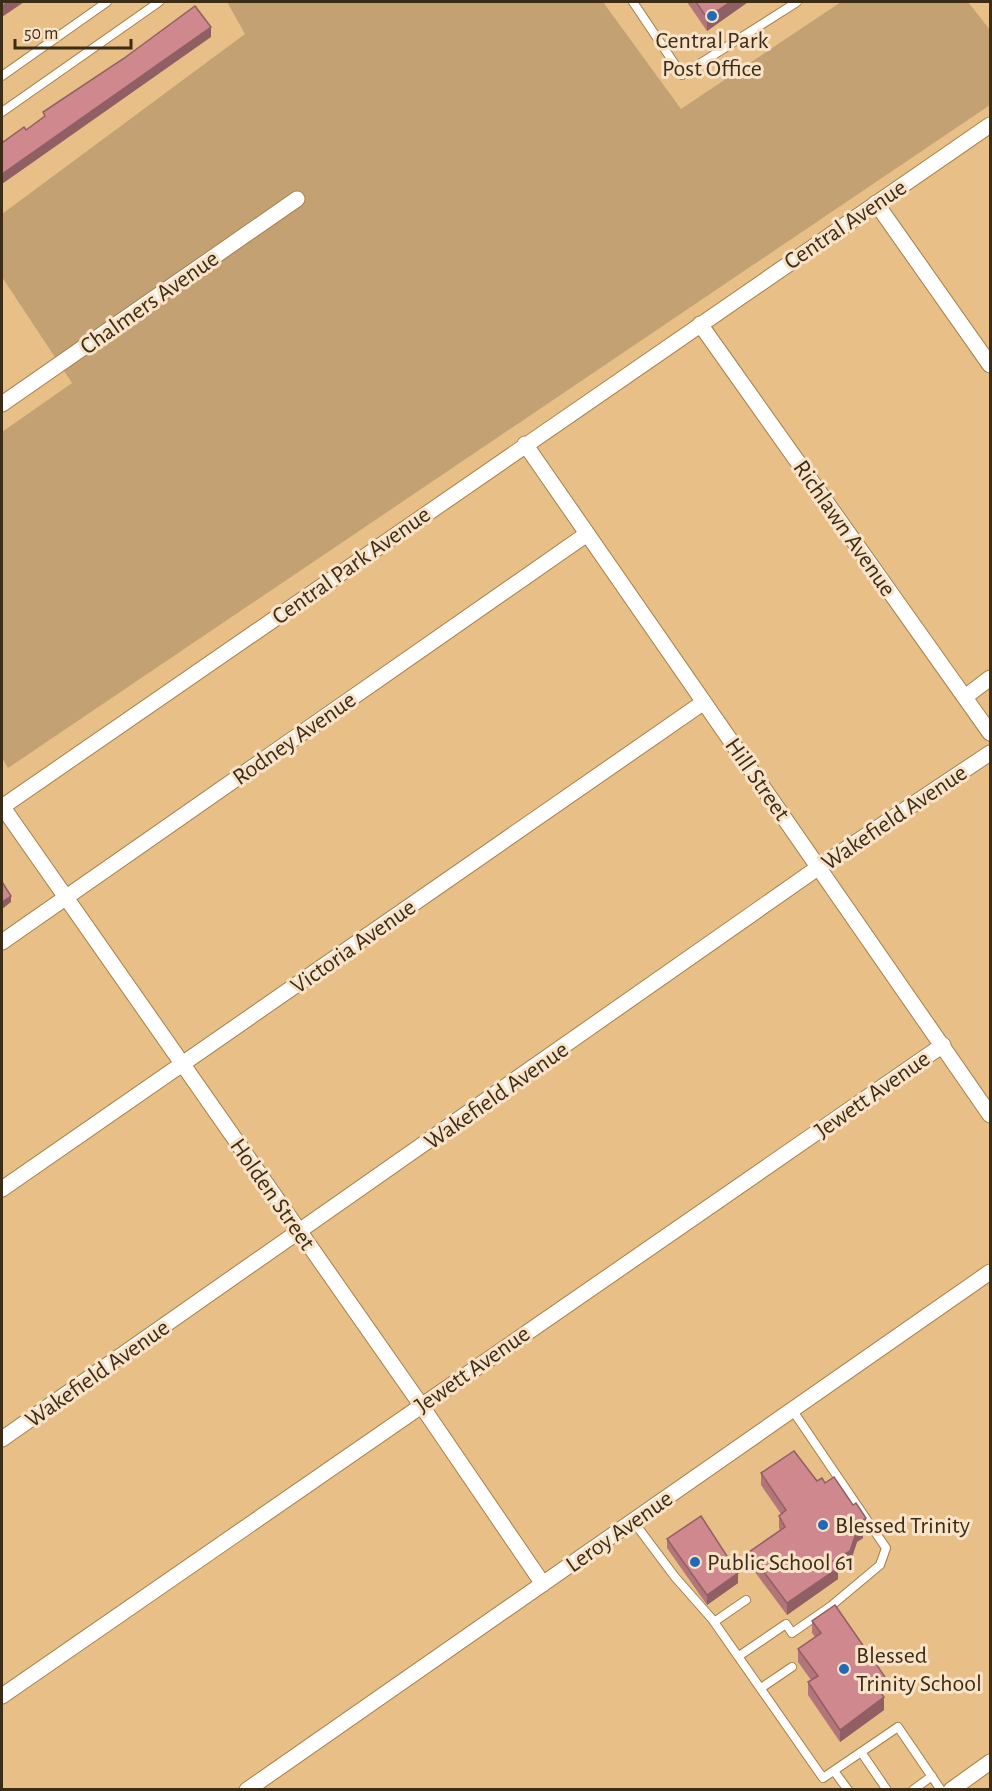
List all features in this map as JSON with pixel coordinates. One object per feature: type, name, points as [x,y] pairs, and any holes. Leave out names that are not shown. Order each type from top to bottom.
[{"type":"street","name":"Central Avenue","points":[[700,324],[990,125]]},
{"type":"street","name":"Chalmers Avenue","points":[[2,404],[297,199]]},
{"type":"street","points":[[876,203],[990,365]]},
{"type":"street","name":"Central Park Avenue","points":[[2,806],[700,324]]},
{"type":"street","name":"Richlawn Avenue","points":[[700,324],[990,733]]},
{"type":"street","name":"Hill Street","points":[[525,444],[990,1115]]},
{"type":"street","name":"Rodney Avenue","points":[[2,942],[587,534]]},
{"type":"street","points":[[965,697],[990,678]]},
{"type":"street","name":"Victoria Avenue","points":[[2,1190],[704,702]]},
{"type":"street","name":"Wakefield Avenue","points":[[2,1439],[819,867],[990,753]]},
{"type":"street","name":"Holden Street","points":[[2,806],[421,1404],[543,1584]]},
{"type":"street","name":"Jewett Avenue","points":[[2,1696],[943,1045]]},
{"type":"street","name":"Leroy Avenue","points":[[247,1790],[990,1272]]},
{"type":"street","points":[[951,1790],[990,1762]]},
{"type":"lane","points":[[2,75],[107,2]]},
{"type":"lane","points":[[2,112],[159,2]]},
{"type":"lane","points":[[633,2],[682,75],[797,2]]},
{"type":"lane","points":[[739,1656],[786,1624],[792,1633],[831,1606],[880,1565],[886,1548],[793,1411]]},
{"type":"lane","points":[[633,1521],[675,1577],[714,1622],[823,1778],[898,1727],[941,1790]]},
{"type":"lane","points":[[714,1622],[746,1600]]},
{"type":"lane","points":[[761,1688],[792,1667]]},
{"type":"lane","points":[[861,1752],[888,1790]]},
{"type":"lane","points":[[834,1771],[848,1790]]},
{"type":"lane","points":[[913,1790],[932,1776]]},
{"type":"shaded area","points":[[227,2],[603,2],[681,109],[841,2],[968,2],[990,30],[990,105],[8,768],[2,758],[2,432],[72,383],[2,277],[2,214],[245,34]]},
{"type":"building","points":[[696,2],[730,2],[707,18]]},
{"type":"building","points":[[195,6],[211,27],[2,174],[2,143],[24,127],[26,130],[45,116],[43,112],[123,59]]},
{"type":"building","points":[[2,882],[11,896],[2,902]]},
{"type":"building","name":"Blessed Trinity","points":[[794,1451],[817,1481],[822,1478],[825,1483],[834,1477],[853,1505],[856,1503],[866,1518],[860,1522],[863,1527],[857,1530],[850,1551],[833,1561],[838,1568],[787,1603],[749,1552],[785,1527],[779,1516],[786,1510],[761,1473]]},
{"type":"building","points":[[701,1516],[738,1573],[707,1595],[667,1539]]},
{"type":"building","points":[[835,1605],[885,1677],[875,1685],[884,1697],[840,1730],[808,1682],[818,1676],[798,1649],[821,1633],[812,1621]]},
{"type":"place","name":"Central Park Post Office","points":[[712,16]]},
{"type":"place","name":"Blessed Trinity","points":[[823,1525]]},
{"type":"place","name":"Public School 61","points":[[695,1562]]},
{"type":"place","name":"Blessed Trinity School","points":[[844,1669]]}]
